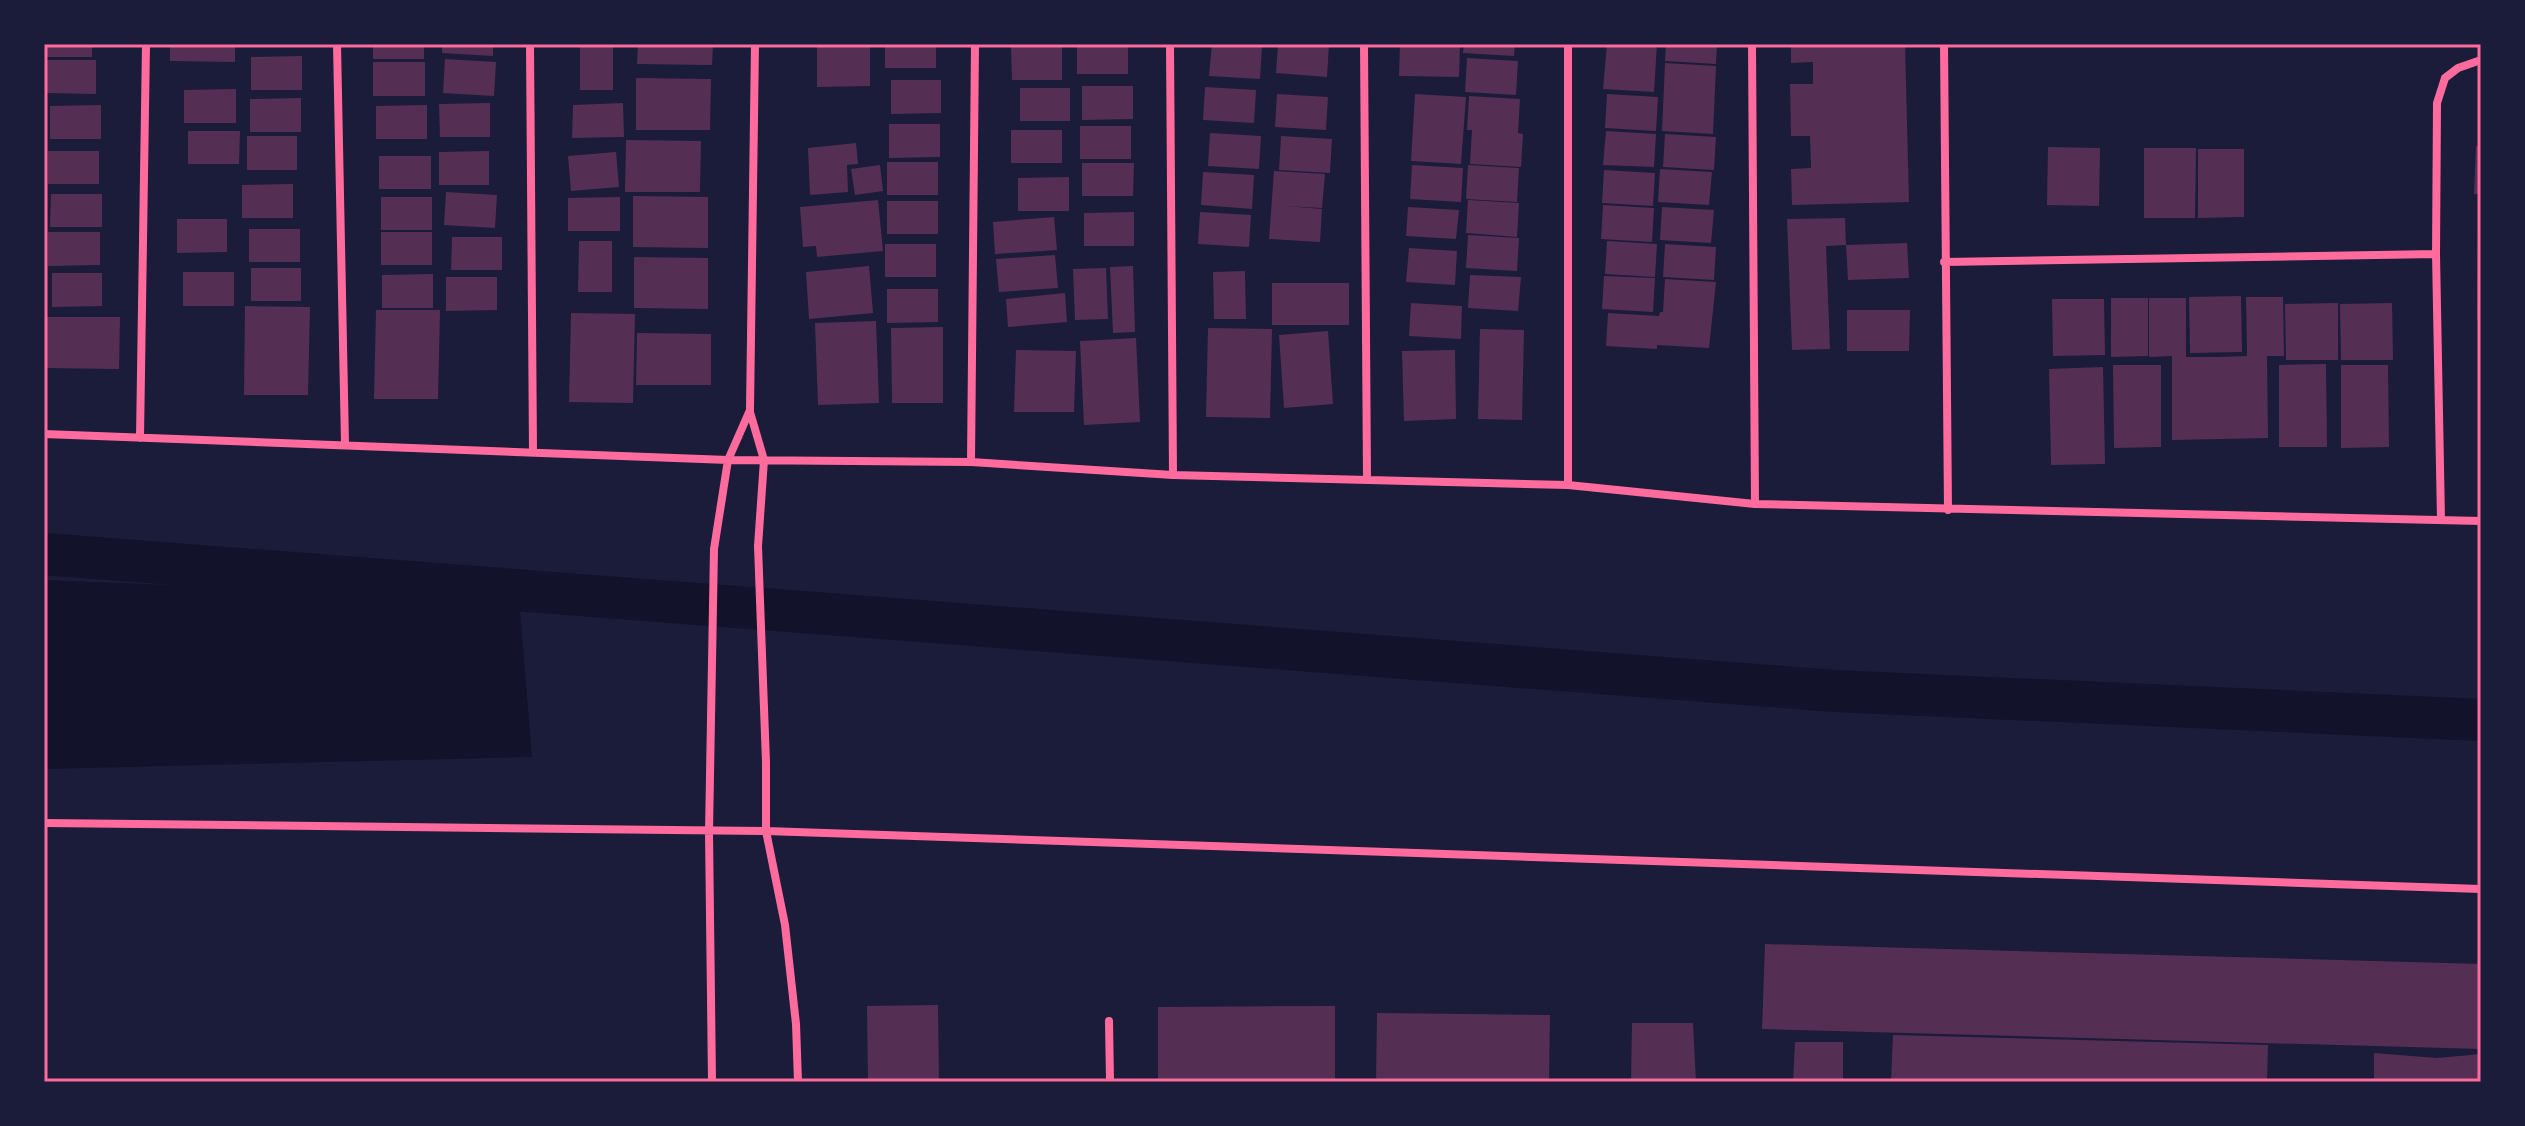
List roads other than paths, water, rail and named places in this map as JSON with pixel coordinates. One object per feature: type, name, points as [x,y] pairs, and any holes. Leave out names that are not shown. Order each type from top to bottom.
[{"type":"street","points":[[140,438],[146,44]]},
{"type":"street","points":[[337,44],[345,444]]},
{"type":"street","points":[[530,44],[533,452]]},
{"type":"street","points":[[755,44],[750,410],[764,460],[758,546],[766,831],[785,925],[796,1024],[798,1082]]},
{"type":"street","points":[[971,462],[975,44]]},
{"type":"street","points":[[1170,44],[1173,475]]},
{"type":"street","points":[[1364,44],[1367,479]]},
{"type":"street","points":[[1568,44],[1568,485]]},
{"type":"street","points":[[1752,44],[1755,504]]},
{"type":"street","points":[[1944,44],[1948,510]]},
{"type":"street","points":[[2441,520],[2436,254],[2437,103],[2445,78],[2458,68],[2481,60]]},
{"type":"street","points":[[1944,262],[2436,254]]},
{"type":"street","points":[[712,1082],[709,832],[714,549],[728,460],[750,410]]},
{"type":"street","points":[[44,434],[728,460],[971,462],[1173,475],[1568,485],[1755,504],[2481,521]]},
{"type":"street","points":[[44,823],[766,831],[2481,889]]},
{"type":"street","points":[[1109,1021],[1110,1082]]},
{"type":"waterway","points":[[44,554],[1835,691],[2481,720]]}]
